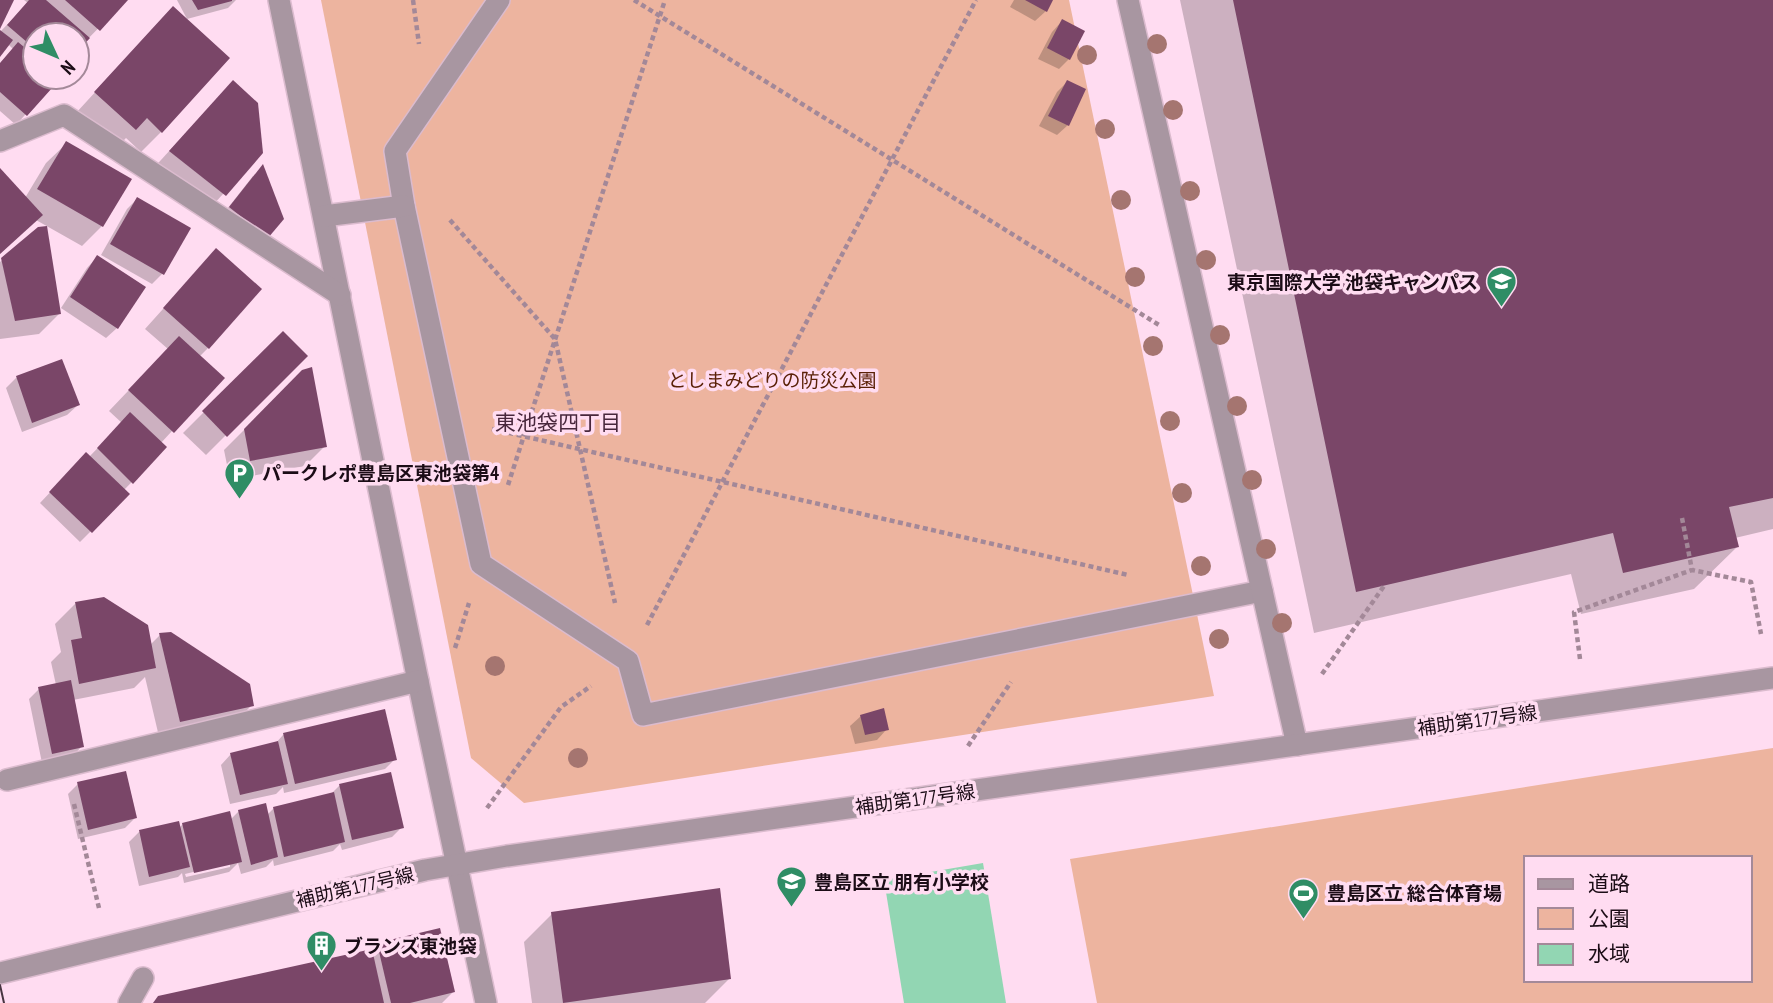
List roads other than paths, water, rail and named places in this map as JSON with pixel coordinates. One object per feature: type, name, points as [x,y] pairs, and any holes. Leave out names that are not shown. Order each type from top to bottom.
[{"type":"street","points":[[279,0],[486,1003]]},
{"type":"street","points":[[499,0],[395,151],[404,206],[481,564],[628,661],[643,715],[1262,591]]},
{"type":"street","points":[[1128,0],[1297,745]]},
{"type":"street","points":[[0,141],[64,115],[340,295]]},
{"type":"street","points":[[324,216],[404,206]]},
{"type":"street","name":"補助第177号線","points":[[0,973],[425,870],[548,850],[1773,678]]},
{"type":"street","points":[[7,780],[418,681]]},
{"type":"street","points":[[129,1003],[142,978]]},
{"type":"water","points":[[983,863],[1006,1003],[904,1003],[884,880]]},
{"type":"tram line","points":[[0,985],[4,1003]]},
{"type":"place","name":"東京国際大学 池袋キャンパス","points":[[1501,309]]},
{"type":"place","name":"パークレポ豊島区東池袋第4","points":[[239,500]]},
{"type":"place","name":"豊島区立 朋有小学校","points":[[791,909]]},
{"type":"place","name":"豊島区立 総合体育場","points":[[1304,920]]},
{"type":"place","name":"ブランズ東池袋","points":[[321,973]]},
{"type":"district","name":"東池袋四丁目","points":[[558,422]]},
{"type":"park label","name":"としまみどりの防災公園","points":[[772,380]]}]
